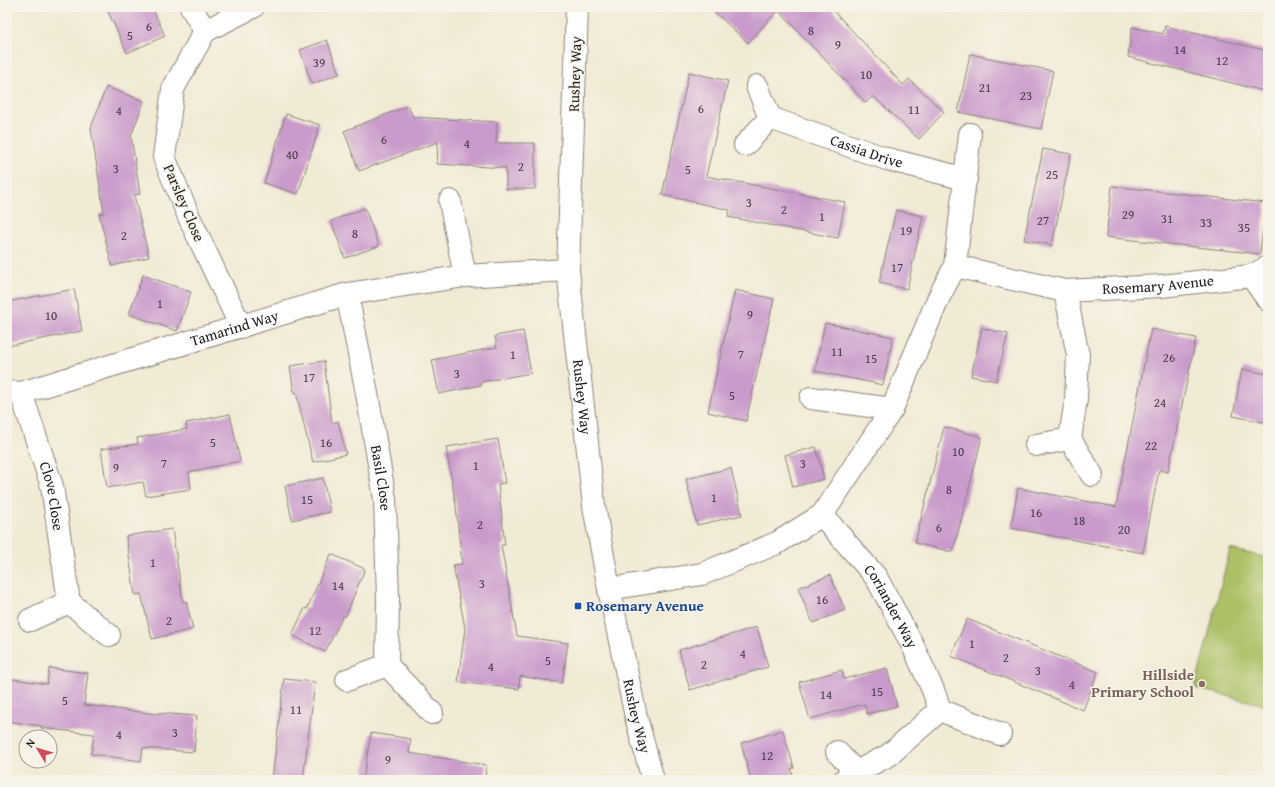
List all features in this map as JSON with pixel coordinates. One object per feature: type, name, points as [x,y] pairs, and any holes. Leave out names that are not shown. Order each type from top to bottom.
[{"type":"street","points":[[191,7],[205,31],[253,7]]},
{"type":"street","name":"Rushey Way","points":[[577,7],[568,270],[594,506],[609,589],[636,717],[653,780]]},
{"type":"street","name":"Parsley Close","points":[[205,31],[173,89],[164,157],[189,217],[241,327]]},
{"type":"street","points":[[745,145],[770,118],[757,86]]},
{"type":"street","name":"Cassia Drive","points":[[770,118],[887,159],[966,179]]},
{"type":"street","points":[[609,589],[702,574],[777,542],[822,515],[892,409],[938,299],[955,266],[970,134]]},
{"type":"street","points":[[450,201],[465,276]]},
{"type":"street","name":"Rosemary Avenue","points":[[955,266],[1065,291],[1161,286],[1260,271],[1268,300]]},
{"type":"street","name":"Tamarind Way","points":[[14,393],[241,327],[347,294],[465,276],[568,270]]},
{"type":"street","points":[[1065,291],[1078,355],[1076,399],[1070,439],[1092,475]]},
{"type":"street","name":"Basil Close","points":[[347,294],[366,388],[385,499],[388,600],[387,665]]},
{"type":"street","name":"Clove Close","points":[[14,393],[52,486],[69,602]]},
{"type":"street","points":[[811,398],[892,409]]},
{"type":"street","points":[[1036,445],[1070,439]]},
{"type":"street","name":"Coriander Way","points":[[822,515],[876,577],[912,644],[933,690],[940,710]]},
{"type":"street","points":[[30,620],[69,602],[109,635]]},
{"type":"street","points":[[347,680],[387,665],[432,713]]},
{"type":"street","points":[[837,752],[850,776],[889,755],[940,710],[1000,734]]},
{"type":"green space","points":[[1230,549],[1268,558],[1268,706],[1195,688]]},
{"type":"building","points":[[106,7],[152,7],[165,36],[127,53]]},
{"type":"building","points":[[709,7],[830,7],[903,85],[909,79],[944,112],[919,139],[873,96],[866,103],[778,10],[748,43]]},
{"type":"building","points":[[1165,26],[1268,51],[1268,92],[1128,57],[1132,27],[1163,34]]},
{"type":"building","points":[[327,40],[339,74],[312,84],[300,50]]},
{"type":"building","points":[[970,54],[1053,71],[1041,129],[958,112]]},
{"type":"building","points":[[689,72],[728,81],[706,176],[845,202],[838,238],[728,217],[730,210],[662,195]]},
{"type":"building","points":[[106,87],[144,101],[131,136],[140,194],[134,195],[149,257],[112,266],[99,214],[104,213],[91,128]]},
{"type":"building","points":[[408,106],[413,117],[497,122],[496,143],[535,143],[535,189],[506,189],[506,168],[437,164],[438,142],[359,171],[344,131]]},
{"type":"building","points":[[286,114],[320,125],[298,194],[264,183]]},
{"type":"building","points":[[1043,149],[1071,154],[1052,245],[1024,240]]},
{"type":"building","points":[[1112,186],[1266,203],[1260,254],[1106,237]]},
{"type":"building","points":[[365,208],[379,246],[345,258],[331,221]]},
{"type":"building","points":[[896,210],[923,216],[907,289],[879,283]]},
{"type":"building","points":[[143,275],[191,292],[177,331],[129,314]]},
{"type":"building","points":[[74,289],[82,331],[7,346],[7,302]]},
{"type":"building","points":[[735,290],[774,299],[746,421],[708,412]]},
{"type":"building","points":[[825,323],[893,337],[883,385],[815,371]]},
{"type":"building","points":[[982,328],[1008,334],[996,381],[971,376]]},
{"type":"building","points":[[1151,329],[1196,338],[1168,472],[1159,470],[1143,553],[1011,528],[1018,488],[1116,507]]},
{"type":"building","points":[[523,331],[531,373],[481,382],[481,385],[439,394],[432,360],[497,347],[495,336]]},
{"type":"building","points":[[324,361],[332,423],[338,421],[346,454],[313,462],[296,392],[294,393],[290,366]]},
{"type":"building","points":[[1242,369],[1268,374],[1268,423],[1233,416]]},
{"type":"building","points":[[230,414],[240,461],[189,472],[191,489],[146,496],[143,482],[107,488],[101,449],[138,444],[137,438],[187,429],[186,423]]},
{"type":"building","points":[[944,427],[982,437],[953,552],[915,543]]},
{"type":"building","points":[[498,439],[505,483],[498,484],[505,545],[501,545],[517,636],[568,643],[562,683],[520,676],[519,689],[458,682],[465,628],[453,565],[462,564],[456,506],[446,447]]},
{"type":"building","points":[[816,447],[824,479],[793,487],[785,455]]},
{"type":"building","points":[[731,468],[742,515],[697,525],[686,479]]},
{"type":"building","points":[[323,478],[330,512],[292,520],[285,486]]},
{"type":"building","points":[[172,529],[183,602],[186,601],[193,629],[152,639],[141,594],[135,595],[126,536]]},
{"type":"building","points":[[331,554],[365,569],[345,617],[343,616],[325,652],[292,635],[305,608],[307,609]]},
{"type":"building","points":[[830,575],[845,610],[813,623],[798,588]]},
{"type":"building","points":[[967,619],[1098,672],[1083,710],[951,656]]},
{"type":"building","points":[[757,627],[768,667],[690,690],[679,650]]},
{"type":"building","points":[[49,668],[88,673],[84,705],[156,714],[197,716],[194,752],[143,748],[141,761],[91,754],[94,734],[41,728],[42,726],[7,721],[7,678],[47,684]]},
{"type":"building","points":[[887,668],[897,706],[867,714],[864,704],[810,719],[799,682],[842,670],[844,679]]},
{"type":"building","points":[[284,679],[315,682],[303,780],[272,780]]},
{"type":"building","points":[[783,730],[794,768],[791,769],[794,780],[751,780],[741,743]]},
{"type":"building","points":[[371,733],[411,739],[409,753],[486,765],[485,780],[363,780]]},
{"type":"place","name":"Rosemary Avenue","points":[[578,606]]},
{"type":"place","name":"Hillside Primary School","points":[[1202,684]]}]
